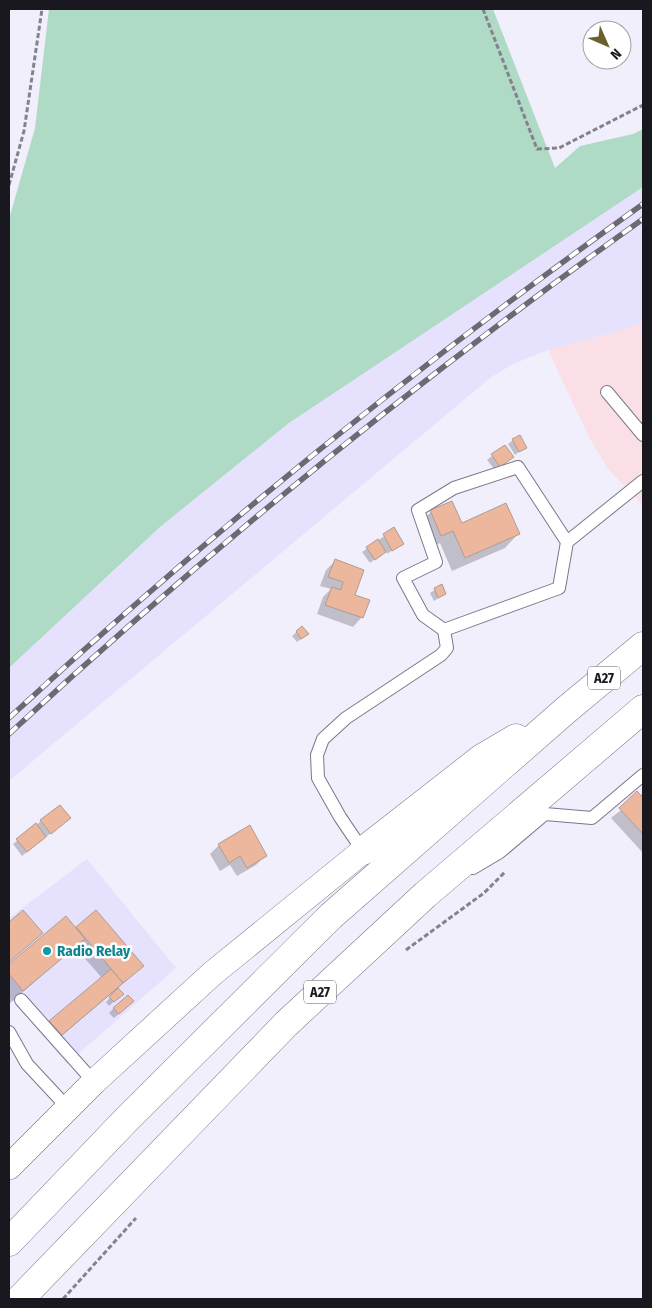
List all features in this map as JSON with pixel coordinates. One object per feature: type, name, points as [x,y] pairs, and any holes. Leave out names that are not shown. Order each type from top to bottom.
[{"type":"highway","name":"A27","points":[[9,1242],[127,1119],[331,916],[566,710],[643,646]]},
{"type":"highway","name":"A27","points":[[20,1299],[286,1024],[425,895],[643,709]]},
{"type":"highway","name":"A27","points":[[363,851],[482,758],[566,710]]},
{"type":"street","points":[[9,1167],[94,1082],[213,973],[363,851]]},
{"type":"lane","points":[[607,392],[643,435]]},
{"type":"lane","points":[[363,851],[318,778],[317,755],[324,739],[346,718],[441,655],[447,648],[444,630],[423,615],[403,578],[436,562],[418,510],[454,488],[518,467],[568,542]]},
{"type":"lane","points":[[444,630],[559,588],[568,542],[643,481]]},
{"type":"lane","points":[[425,895],[500,852],[545,814],[592,818],[643,775]]},
{"type":"lane","points":[[20,1000],[94,1082]]},
{"type":"lane","points":[[9,1032],[27,1064],[68,1108]]},
{"type":"path","points":[[9,185],[24,131],[42,9]]},
{"type":"path","points":[[483,9],[537,150],[559,148],[643,105]]},
{"type":"path","points":[[400,954],[484,893],[508,868]]},
{"type":"path","points":[[63,1299],[141,1213]]},
{"type":"shaded area","points":[[643,129],[643,322],[619,331],[548,350],[513,364],[490,378],[9,781],[9,668],[160,527],[289,423],[460,306]]},
{"type":"shaded area","points":[[643,322],[643,505],[608,469],[589,437],[548,350],[619,331]]},
{"type":"shaded area","points":[[87,859],[176,968],[67,1064],[9,997],[9,918]]},
{"type":"green space","points":[[49,9],[493,9],[555,168],[580,146],[633,134],[643,129],[643,187],[289,423],[160,527],[9,668],[9,219],[35,128]]},
{"type":"building","points":[[520,435],[527,448],[519,452],[512,439]]},
{"type":"building","points":[[505,445],[514,457],[500,467],[491,454]]},
{"type":"building","points":[[452,501],[462,523],[506,503],[520,534],[465,558],[453,531],[441,536],[430,510]]},
{"type":"building","points":[[394,527],[404,544],[392,551],[383,534]]},
{"type":"building","points":[[378,539],[386,552],[375,560],[366,547]]},
{"type":"building","points":[[335,559],[364,570],[355,595],[370,600],[363,618],[325,605],[332,587],[341,590],[343,582],[328,577]]},
{"type":"building","points":[[442,584],[446,594],[438,598],[434,588]]},
{"type":"building","points":[[302,626],[309,634],[301,639],[296,631]]},
{"type":"building","points":[[637,791],[643,798],[643,834],[619,808]]},
{"type":"building","points":[[60,805],[71,818],[51,834],[40,820]]},
{"type":"building","points":[[36,823],[46,837],[27,852],[16,839]]},
{"type":"building","points":[[250,825],[267,856],[247,868],[240,856],[229,863],[218,844]]},
{"type":"building","points":[[23,910],[43,933],[9,962],[9,922]]},
{"type":"building","points":[[96,910],[144,966],[123,983],[76,927]]},
{"type":"building","name":"Radio Relay","points":[[66,916],[85,939],[23,991],[9,974],[9,964]]},
{"type":"building","points":[[111,969],[123,983],[62,1035],[49,1021]]},
{"type":"building","points":[[118,988],[124,994],[114,1002],[109,997]]},
{"type":"building","points":[[128,995],[134,1001],[119,1014],[113,1008]]},
{"type":"railway","points":[[9,718],[161,582],[318,451],[479,325],[643,204]]},
{"type":"railway","points":[[9,734],[161,598],[318,466],[478,340],[643,219]]},
{"type":"place","name":"Radio Relay","points":[[47,951]]}]
